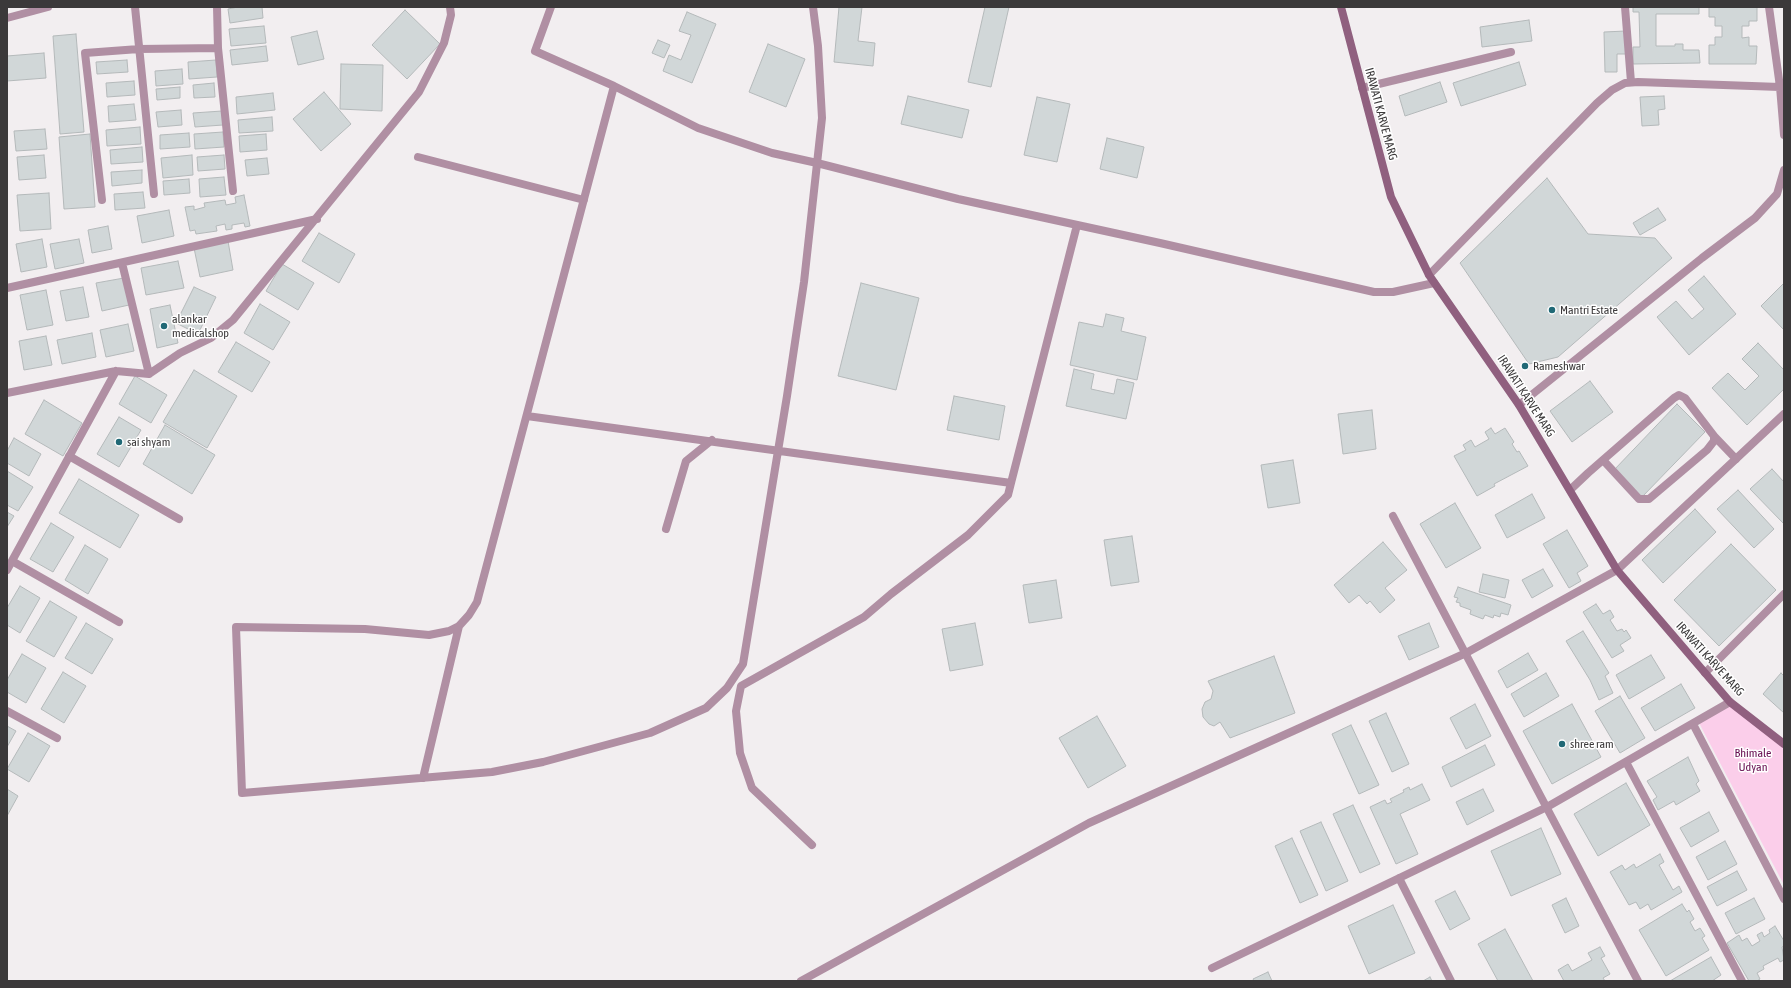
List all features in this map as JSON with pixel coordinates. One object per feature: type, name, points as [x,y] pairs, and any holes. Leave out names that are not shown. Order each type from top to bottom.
[{"type":"main road","name":"IRAWATI KARVE MARG","points":[[1340,7],[1391,197],[1434,283],[1519,405],[1617,570],[1730,702],[1784,744]]},
{"type":"street","points":[[7,18],[48,7]]},
{"type":"street","points":[[134,7],[154,194]]},
{"type":"street","points":[[218,7],[218,48],[233,191]]},
{"type":"street","points":[[7,393],[116,371],[149,374],[180,353],[211,338],[233,320],[419,92],[444,42],[451,15],[450,7]]},
{"type":"street","points":[[551,7],[535,52],[614,86],[698,128],[772,153],[958,199],[1374,292],[1393,292],[1434,283]]},
{"type":"street","points":[[614,86],[477,602],[469,615],[459,626],[449,631],[429,635],[365,629],[236,627],[242,793],[492,772],[543,762],[650,733],[706,708],[727,688],[743,664],[779,449],[804,282],[822,118],[822,86],[813,7]]},
{"type":"street","points":[[1625,7],[1631,82]]},
{"type":"street","points":[[1769,7],[1780,87],[1784,134]]},
{"type":"street","points":[[102,200],[86,53],[139,49],[218,48]]},
{"type":"street","points":[[1362,88],[1512,52]]},
{"type":"street","points":[[1429,274],[1597,103],[1612,90],[1625,83],[1780,87]]},
{"type":"street","points":[[418,157],[584,200]]},
{"type":"street","points":[[1519,405],[1755,218],[1777,194],[1784,170]]},
{"type":"street","points":[[7,288],[317,218]]},
{"type":"street","points":[[812,845],[752,788],[740,753],[736,711],[741,686],[864,617],[891,594],[968,535],[1008,495],[1077,225]]},
{"type":"street","points":[[122,263],[149,374]]},
{"type":"street","points":[[7,570],[116,371]]},
{"type":"street","points":[[1570,490],[1674,398],[1679,396],[1685,398],[1714,436],[1736,459]]},
{"type":"street","points":[[802,981],[1089,823],[1466,653],[1617,570],[1784,414]]},
{"type":"street","points":[[527,416],[779,449],[1011,482]]},
{"type":"street","points":[[1603,460],[1639,499],[1649,499],[1707,450],[1714,441],[1714,436]]},
{"type":"street","points":[[666,529],[686,461],[712,440]]},
{"type":"street","points":[[70,456],[179,519]]},
{"type":"street","points":[[1393,516],[1638,981]]},
{"type":"street","points":[[12,561],[119,622]]},
{"type":"street","points":[[1705,673],[1784,594]]},
{"type":"street","points":[[423,778],[459,626]]},
{"type":"street","points":[[1212,968],[1547,807],[1730,702]]},
{"type":"street","points":[[7,711],[57,738]]},
{"type":"street","points":[[1693,724],[1784,899]]},
{"type":"street","points":[[1626,762],[1742,981]]},
{"type":"street","points":[[1399,878],[1451,981]]},
{"type":"green space","name":"Bhimale Udyan","points":[[1726,704],[1784,744],[1784,885],[1698,721]]},
{"type":"building","points":[[238,7],[262,7],[263,18],[230,23],[228,9]]},
{"type":"building","points":[[839,7],[862,7],[858,41],[875,43],[873,66],[834,62]]},
{"type":"building","points":[[985,7],[1009,7],[991,87],[968,82]]},
{"type":"building","points":[[1633,7],[1699,7],[1699,14],[1656,14],[1656,46],[1675,46],[1675,44],[1683,44],[1683,50],[1699,50],[1700,63],[1633,64],[1633,47],[1640,47],[1639,12],[1633,12]]},
{"type":"building","points":[[1709,7],[1757,7],[1757,21],[1749,21],[1749,26],[1742,26],[1742,38],[1749,37],[1749,46],[1757,46],[1756,64],[1709,64],[1709,45],[1715,45],[1715,37],[1722,37],[1722,26],[1715,26],[1715,17],[1709,17]]},
{"type":"building","points":[[405,10],[440,44],[407,79],[372,45]]},
{"type":"building","points":[[687,12],[716,24],[692,83],[663,71],[669,55],[681,60],[691,35],[679,31]]},
{"type":"building","points":[[1529,20],[1532,41],[1482,47],[1480,27]]},
{"type":"building","points":[[264,26],[266,43],[231,46],[229,29]]},
{"type":"building","points":[[317,31],[324,59],[298,65],[291,37]]},
{"type":"building","points":[[1626,31],[1626,54],[1617,54],[1617,72],[1605,72],[1604,32]]},
{"type":"building","points":[[76,34],[84,132],[60,134],[53,36]]},
{"type":"building","points":[[658,40],[670,45],[664,58],[652,53]]},
{"type":"building","points":[[768,44],[805,59],[786,107],[749,92]]},
{"type":"building","points":[[266,46],[268,61],[232,65],[230,50]]},
{"type":"building","points":[[44,53],[46,78],[7,81],[7,56]]},
{"type":"building","points":[[127,60],[128,72],[97,74],[96,62]]},
{"type":"building","points":[[216,60],[217,77],[189,79],[188,62]]},
{"type":"building","points":[[1519,62],[1526,85],[1461,106],[1453,83]]},
{"type":"building","points":[[341,64],[383,65],[382,111],[340,109]]},
{"type":"building","points":[[182,69],[183,84],[156,86],[155,71]]},
{"type":"building","points":[[134,81],[135,95],[107,97],[106,83]]},
{"type":"building","points":[[1440,82],[1447,102],[1405,116],[1399,96]]},
{"type":"building","points":[[214,83],[215,97],[194,98],[193,85]]},
{"type":"building","points":[[180,87],[180,98],[157,100],[156,89]]},
{"type":"building","points":[[324,92],[351,124],[321,151],[293,119]]},
{"type":"building","points":[[273,93],[275,110],[237,114],[236,97]]},
{"type":"building","points":[[908,96],[969,110],[962,138],[901,124]]},
{"type":"building","points":[[1664,96],[1665,109],[1658,110],[1659,125],[1642,126],[1640,97]]},
{"type":"building","points":[[1037,97],[1070,104],[1057,162],[1024,155]]},
{"type":"building","points":[[134,104],[136,120],[109,122],[108,106]]},
{"type":"building","points":[[181,110],[182,125],[158,127],[156,112]]},
{"type":"building","points":[[222,111],[223,125],[195,127],[193,113]]},
{"type":"building","points":[[272,117],[273,131],[239,133],[238,120]]},
{"type":"building","points":[[140,127],[141,144],[107,146],[106,130]]},
{"type":"building","points":[[45,129],[47,149],[16,151],[14,131]]},
{"type":"building","points":[[223,132],[224,147],[195,149],[194,134]]},
{"type":"building","points":[[189,133],[190,147],[160,149],[160,135]]},
{"type":"building","points":[[90,134],[95,207],[64,209],[59,137]]},
{"type":"building","points":[[266,134],[267,150],[240,152],[239,136]]},
{"type":"building","points":[[1107,138],[1144,147],[1137,178],[1100,169]]},
{"type":"building","points":[[142,147],[143,162],[111,164],[110,150]]},
{"type":"building","points":[[44,155],[46,178],[19,180],[17,157]]},
{"type":"building","points":[[192,155],[193,175],[163,178],[161,158]]},
{"type":"building","points":[[224,155],[225,169],[198,171],[197,157]]},
{"type":"building","points":[[267,158],[269,174],[247,176],[245,160]]},
{"type":"building","points":[[142,170],[142,183],[112,186],[111,172]]},
{"type":"building","points":[[224,177],[226,195],[200,197],[199,179]]},
{"type":"building","name":"Mantri Estate","points":[[1547,178],[1588,234],[1655,238],[1672,258],[1558,357],[1529,364],[1460,263]]},
{"type":"building","points":[[189,179],[190,193],[164,195],[163,181]]},
{"type":"building","points":[[143,192],[145,208],[115,210],[114,194]]},
{"type":"building","points":[[49,193],[51,229],[20,231],[17,195]]},
{"type":"building","points":[[244,195],[250,226],[245,227],[244,223],[232,225],[232,229],[226,230],[225,224],[216,226],[217,231],[196,234],[195,230],[190,231],[185,207],[194,206],[194,210],[205,207],[204,203],[225,200],[226,205],[236,203],[235,197]]},
{"type":"building","points":[[1658,208],[1666,220],[1640,235],[1633,223]]},
{"type":"building","points":[[169,210],[174,236],[142,243],[137,216]]},
{"type":"building","points":[[108,226],[112,249],[92,253],[88,230]]},
{"type":"building","points":[[319,233],[355,254],[339,283],[302,261]]},
{"type":"building","points":[[42,239],[47,267],[21,272],[16,244]]},
{"type":"building","points":[[79,239],[84,263],[55,269],[50,244]]},
{"type":"building","points":[[228,241],[233,270],[200,277],[194,248]]},
{"type":"building","points":[[178,261],[184,288],[146,295],[141,268]]},
{"type":"building","points":[[282,264],[314,283],[298,310],[266,291]]},
{"type":"building","points":[[1704,276],[1736,314],[1689,355],[1657,317],[1676,301],[1692,319],[1704,309],[1688,290]]},
{"type":"building","points":[[124,278],[129,305],[102,311],[96,283]]},
{"type":"building","points":[[861,283],[919,298],[896,390],[838,376]]},
{"type":"building","points":[[1784,283],[1784,330],[1761,306]]},
{"type":"building","points":[[83,287],[89,317],[66,321],[60,291]]},
{"type":"building","points":[[194,287],[216,297],[198,334],[176,323]]},
{"type":"building","points":[[46,290],[53,325],[27,330],[20,295]]},
{"type":"building","points":[[260,304],[290,322],[273,350],[244,333]]},
{"type":"building","name":"alankar medicalshop","points":[[170,305],[178,343],[157,348],[150,309]]},
{"type":"building","points":[[1106,314],[1124,318],[1121,331],[1146,337],[1137,380],[1070,365],[1079,322],[1103,327]]},
{"type":"building","points":[[128,324],[134,351],[106,357],[100,330]]},
{"type":"building","points":[[92,333],[96,357],[62,364],[57,340]]},
{"type":"building","points":[[46,336],[52,365],[24,370],[19,341]]},
{"type":"building","points":[[236,342],[270,362],[252,392],[218,372]]},
{"type":"building","points":[[1758,343],[1784,370],[1784,389],[1747,425],[1712,388],[1728,373],[1745,390],[1759,376],[1742,359]]},
{"type":"building","points":[[1074,369],[1094,374],[1091,389],[1114,394],[1117,379],[1134,383],[1126,419],[1066,406]]},
{"type":"building","points":[[194,370],[237,396],[207,448],[163,422]]},
{"type":"building","points":[[135,376],[167,395],[151,423],[119,404]]},
{"type":"building","points":[[1590,381],[1613,412],[1572,442],[1550,411]]},
{"type":"building","points":[[954,396],[1005,406],[999,440],[947,430]]},
{"type":"building","points":[[44,400],[82,423],[63,456],[25,434]]},
{"type":"building","points":[[1677,404],[1705,432],[1642,497],[1614,470]]},
{"type":"building","points":[[1372,410],[1376,449],[1343,454],[1338,414]]},
{"type":"building","name":"sai shyam","points":[[119,417],[141,430],[119,467],[97,454]]},
{"type":"building","points":[[165,425],[215,455],[192,494],[143,464]]},
{"type":"building","points":[[1491,428],[1495,434],[1505,428],[1514,442],[1512,444],[1517,452],[1519,451],[1528,466],[1494,484],[1495,486],[1477,496],[1454,456],[1466,450],[1463,445],[1471,440],[1475,447],[1489,439],[1485,432]]},
{"type":"building","points":[[14,438],[41,454],[29,476],[7,463],[7,451]]},
{"type":"building","points":[[1293,460],[1300,503],[1268,508],[1261,465]]},
{"type":"building","points":[[1772,469],[1784,482],[1783,523],[1750,489]]},
{"type":"building","points":[[7,471],[33,487],[18,511],[7,505]]},
{"type":"building","points":[[79,479],[139,515],[120,548],[59,513]]},
{"type":"building","points":[[1738,490],[1774,529],[1754,548],[1717,509]]},
{"type":"building","points":[[1532,494],[1545,518],[1507,538],[1495,515]]},
{"type":"building","points":[[1455,503],[1481,548],[1446,568],[1420,524]]},
{"type":"building","points":[[1695,509],[1716,532],[1663,583],[1642,560]]},
{"type":"building","points":[[7,512],[14,516],[7,527]]},
{"type":"building","points":[[51,523],[74,537],[53,572],[30,559]]},
{"type":"building","points":[[1567,530],[1588,566],[1577,573],[1581,581],[1569,588],[1543,544]]},
{"type":"building","points":[[1132,536],[1139,582],[1111,586],[1104,540]]},
{"type":"building","points":[[1383,542],[1407,570],[1385,588],[1395,600],[1380,613],[1370,601],[1367,604],[1359,595],[1349,603],[1334,585]]},
{"type":"building","points":[[1731,544],[1776,590],[1719,646],[1674,600]]},
{"type":"building","points":[[85,545],[108,559],[88,594],[65,580]]},
{"type":"building","points":[[1543,569],[1553,586],[1532,598],[1522,580]]},
{"type":"building","points":[[1483,574],[1509,580],[1505,598],[1479,592]]},
{"type":"building","points":[[1056,580],[1062,618],[1029,623],[1023,585]]},
{"type":"building","points":[[20,586],[40,598],[20,633],[7,625],[7,608]]},
{"type":"building","points":[[1458,587],[1511,605],[1508,615],[1501,613],[1500,617],[1494,615],[1493,618],[1485,615],[1483,619],[1470,614],[1471,610],[1460,606],[1460,603],[1456,602],[1458,598],[1454,597]]},
{"type":"building","points":[[50,601],[77,617],[54,657],[26,641]]},
{"type":"building","points":[[1596,604],[1603,614],[1610,610],[1614,617],[1610,620],[1617,631],[1622,629],[1624,632],[1626,630],[1631,638],[1620,645],[1624,651],[1612,658],[1583,612]]},
{"type":"building","points":[[86,623],[113,639],[92,674],[65,658]]},
{"type":"building","points":[[975,623],[983,665],[950,671],[942,629]]},
{"type":"building","points":[[1429,623],[1439,647],[1409,660],[1398,636]]},
{"type":"building","points":[[1583,631],[1609,673],[1605,676],[1613,693],[1599,700],[1590,680],[1566,641]]},
{"type":"building","points":[[1528,653],[1538,670],[1507,688],[1498,671]]},
{"type":"building","points":[[22,654],[46,668],[26,703],[7,692],[7,680]]},
{"type":"building","points":[[1651,655],[1665,678],[1629,699],[1616,675]]},
{"type":"building","points":[[1274,656],[1295,713],[1230,738],[1220,722],[1214,726],[1209,724],[1203,717],[1202,709],[1205,702],[1211,699],[1213,691],[1208,681]]},
{"type":"building","points":[[63,672],[86,686],[64,723],[41,709]]},
{"type":"building","points":[[1546,673],[1559,696],[1524,717],[1511,694]]},
{"type":"building","points":[[1781,673],[1784,676],[1784,713],[1763,694]]},
{"type":"building","points":[[1681,684],[1695,708],[1655,731],[1641,708]]},
{"type":"building","points":[[1620,696],[1645,738],[1620,753],[1595,711]]},
{"type":"building","points":[[1475,704],[1491,736],[1466,749],[1450,718]]},
{"type":"building","name":"shree ram","points":[[1572,704],[1601,757],[1552,784],[1523,731]]},
{"type":"building","points":[[1386,713],[1409,764],[1392,772],[1369,721]]},
{"type":"building","points":[[1097,716],[1126,766],[1088,788],[1059,738]]},
{"type":"building","points":[[1351,725],[1379,785],[1359,794],[1332,734]]},
{"type":"building","points":[[7,726],[16,731],[7,747]]},
{"type":"building","points":[[28,733],[50,746],[29,782],[7,769]]},
{"type":"building","points":[[1485,745],[1495,765],[1451,787],[1442,767]]},
{"type":"building","points":[[1688,757],[1699,781],[1696,784],[1700,791],[1676,805],[1674,801],[1658,810],[1653,800],[1657,797],[1647,781]]},
{"type":"building","points":[[1626,783],[1650,825],[1598,856],[1574,814]]},
{"type":"building","points":[[1422,784],[1430,800],[1400,814],[1418,854],[1396,864],[1370,807],[1385,800],[1387,804],[1392,802],[1390,799],[1404,792],[1403,790],[1409,787],[1410,790]]},
{"type":"building","points":[[7,789],[18,796],[7,816]]},
{"type":"building","points":[[1483,789],[1494,811],[1467,825],[1456,802]]},
{"type":"building","points":[[1353,805],[1380,864],[1360,873],[1333,814]]},
{"type":"building","points":[[1709,812],[1719,831],[1691,847],[1680,828]]},
{"type":"building","points":[[1321,822],[1348,881],[1326,891],[1300,831]]},
{"type":"building","points":[[1541,828],[1561,874],[1511,896],[1491,851]]},
{"type":"building","points":[[1292,838],[1318,895],[1300,903],[1275,846]]},
{"type":"building","points":[[1725,841],[1737,864],[1708,880],[1696,857]]},
{"type":"building","points":[[1660,854],[1664,862],[1659,865],[1673,890],[1679,886],[1682,892],[1651,910],[1648,904],[1640,909],[1636,902],[1629,905],[1610,872],[1622,865],[1625,870],[1634,864],[1636,868]]},
{"type":"building","points":[[1737,871],[1747,890],[1717,906],[1707,887]]},
{"type":"building","points":[[1455,891],[1470,919],[1450,930],[1435,901]]},
{"type":"building","points":[[1566,898],[1579,926],[1565,933],[1552,905]]},
{"type":"building","points":[[1754,898],[1765,919],[1736,934],[1725,913]]},
{"type":"building","points":[[1682,904],[1687,912],[1689,910],[1694,919],[1690,922],[1695,931],[1700,928],[1705,936],[1702,938],[1709,950],[1666,976],[1639,930]]},
{"type":"building","points":[[1393,905],[1415,953],[1369,974],[1348,926]]},
{"type":"building","points":[[1775,926],[1784,941],[1784,946],[1782,947],[1784,960],[1780,962],[1778,958],[1763,966],[1764,969],[1757,973],[1760,979],[1757,981],[1749,981],[1727,943],[1739,935],[1742,941],[1747,938],[1752,946],[1760,941],[1757,935],[1762,932],[1764,937],[1770,933],[1769,930]]},
{"type":"building","points":[[1505,929],[1533,981],[1498,981],[1478,944]]},
{"type":"building","points":[[1600,947],[1605,956],[1601,958],[1610,974],[1603,978],[1605,981],[1564,981],[1558,970],[1568,964],[1572,971],[1592,960],[1588,953]]},
{"type":"building","points":[[1711,957],[1721,975],[1712,981],[1670,981]]},
{"type":"building","points":[[1268,972],[1272,981],[1254,981],[1253,979]]},
{"type":"building","points":[[1430,977],[1432,981],[1423,981]]},
{"type":"place","name":"Mantri Estate","points":[[1552,310]]},
{"type":"place","name":"alankar medicalshop","points":[[164,326]]},
{"type":"place","name":"Rameshwar","points":[[1525,366]]},
{"type":"place","name":"sai shyam","points":[[119,442]]},
{"type":"place","name":"shree ram","points":[[1562,744]]}]
